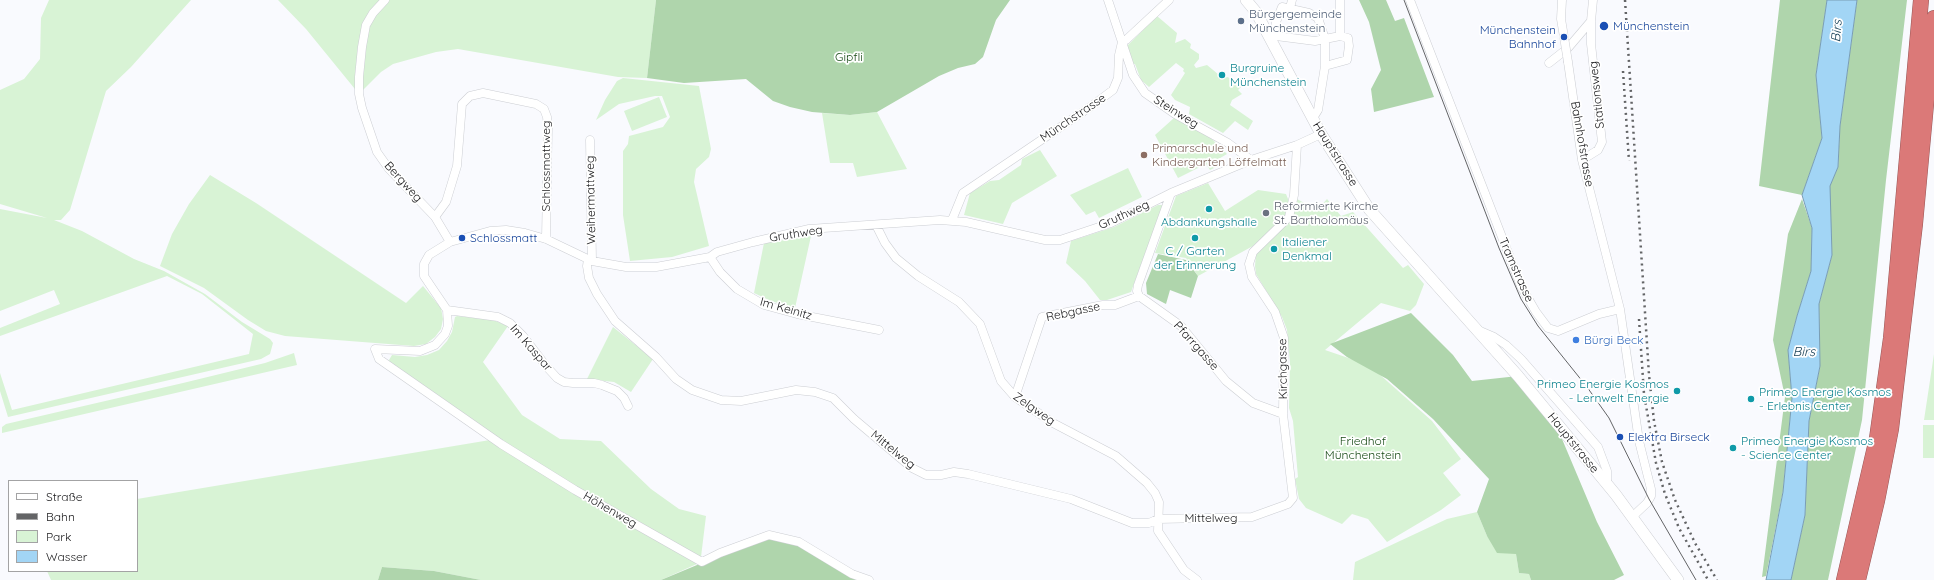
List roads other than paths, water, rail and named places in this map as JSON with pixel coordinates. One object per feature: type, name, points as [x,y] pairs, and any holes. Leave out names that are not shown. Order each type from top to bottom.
[{"type":"highway","points":[[1844,580],[1877,438],[1891,338],[1921,0]]},
{"type":"highway","points":[[1858,580],[1877,501],[1891,429],[1915,224],[1934,18]]},
{"type":"main road","name":"Hauptstrasse","points":[[1246,0],[1256,12],[1272,38],[1321,134],[1369,209],[1518,376],[1585,460],[1608,485],[1678,580]]},
{"type":"street","name":"Bergweg","points":[[385,0],[373,13],[366,25],[362,48],[359,94],[364,115],[377,152],[389,169],[435,217],[450,242]]},
{"type":"street","name":"Steinweg","points":[[1108,0],[1133,76],[1145,93],[1175,114],[1228,143],[1251,160]]},
{"type":"street","points":[[1122,42],[1169,0]]},
{"type":"street","points":[[1340,0],[1340,36]]},
{"type":"street","name":"Tramstrasse","points":[[1410,0],[1521,286],[1536,312],[1548,328],[1558,331],[1599,314],[1620,309]]},
{"type":"street","name":"Bahnhofstrasse","points":[[1562,0],[1562,19],[1582,160],[1620,309]]},
{"type":"street","name":"Stationsweg","points":[[1582,160],[1598,150],[1602,142],[1591,21],[1593,0]]},
{"type":"street","points":[[1313,118],[1318,110],[1325,66],[1325,39],[1318,18],[1314,15],[1291,4],[1282,7],[1272,38],[1314,41],[1325,39],[1340,36],[1348,38],[1349,46],[1347,60],[1325,66]]},
{"type":"street","points":[[1549,63],[1568,48],[1591,21]]},
{"type":"street","name":"Münchstrasse","points":[[952,220],[963,193],[1094,105],[1113,90],[1118,78],[1119,55],[1122,42]]},
{"type":"street","name":"Schlossmattweg","points":[[435,217],[446,202],[457,166],[462,104],[470,96],[483,94],[536,104],[544,109],[548,122],[546,239]]},
{"type":"street","name":"Gruthweg","points":[[447,310],[428,284],[423,270],[424,264],[429,255],[450,242],[490,231],[506,230],[525,233],[546,239],[590,260],[626,267],[656,267],[710,257],[716,252],[801,231],[952,220],[1045,240],[1060,240],[1111,223],[1171,193],[1251,160],[1297,145],[1321,134]]},
{"type":"street","name":"Weihermattweg","points":[[590,140],[590,260]]},
{"type":"street","name":"Kirchgasse","points":[[1293,498],[1283,414],[1284,338],[1275,312],[1252,277],[1249,264],[1253,252],[1289,217],[1294,195],[1297,145]]},
{"type":"street","points":[[1139,296],[1137,291],[1138,285],[1171,193]]},
{"type":"street","name":"Zelgweg","points":[[876,225],[885,243],[896,258],[918,276],[959,302],[980,324],[1001,381],[1015,397],[1053,423],[1116,456],[1147,483],[1155,493],[1159,502],[1158,531],[1184,570],[1197,580]]},
{"type":"street","name":"Im Keinitz","points":[[710,257],[720,272],[737,289],[764,305],[797,314],[879,330]]},
{"type":"street","name":"Mittelweg","points":[[590,260],[586,266],[589,278],[616,321],[656,357],[676,379],[692,390],[721,400],[741,402],[796,390],[815,392],[833,398],[912,468],[926,475],[941,475],[954,472],[968,474],[1071,499],[1132,523],[1149,523],[1158,518],[1252,517],[1288,504],[1293,498]]},
{"type":"street","name":"Pfarrgasse","points":[[1139,296],[1181,326],[1226,381],[1253,403],[1283,414]]},
{"type":"street","name":"Rebgasse","points":[[1015,397],[1042,317],[1103,305],[1115,305],[1139,296]]},
{"type":"street","points":[[1620,309],[1640,440],[1652,492],[1647,503],[1632,517]]},
{"type":"street","name":"Höhenweg","points":[[447,310],[448,326],[445,334],[435,345],[420,352],[375,349],[379,359],[501,444],[587,497],[702,562],[720,553],[769,535],[799,542],[852,574],[869,580]]},
{"type":"street","name":"Im Kaspar","points":[[447,310],[498,316],[510,323],[523,336],[557,378],[564,382],[594,383],[602,385],[617,391],[624,398],[628,406]]},
{"type":"street","name":"Hauptstrasse","points":[[1476,330],[1494,336],[1521,359],[1598,447],[1607,471],[1608,485]]},
{"type":"water","name":"Birs","points":[[1827,0],[1857,0],[1840,126],[1838,167],[1830,186],[1832,255],[1819,304],[1820,366],[1809,421],[1805,515],[1791,580],[1766,580],[1783,492],[1792,398],[1788,350],[1811,271],[1812,228],[1802,195],[1822,138],[1816,75]]},
{"type":"tram line","points":[[1404,0],[1499,248],[1521,299],[1538,326],[1587,387],[1609,418],[1649,499],[1696,580]]},
{"type":"railway","points":[[1625,0],[1649,375],[1654,421],[1662,462],[1675,500],[1695,543],[1717,580]]},
{"type":"railway","points":[[1623,71],[1629,161]]},
{"type":"railway","points":[[1639,319],[1644,394],[1656,463],[1665,494],[1679,528],[1708,580]]},
{"type":"place","name":"Bürgergemeinde Münchenstein","points":[[1241,21]]},
{"type":"place","name":"Münchenstein","points":[[1604,26]]},
{"type":"place","name":"Münchenstein Bahnhof","points":[[1564,37]]},
{"type":"place","name":"Burgruine Münchenstein","points":[[1222,75]]},
{"type":"place","name":"Primarschule und Kindergarten Löffelmatt","points":[[1144,155]]},
{"type":"place","name":"Abdankungshalle","points":[[1209,209]]},
{"type":"place","name":"Reformierte Kirche St. Bartholomäus","points":[[1266,213]]},
{"type":"place","name":"Schlossmatt","points":[[462,238]]},
{"type":"place","name":"C / Garten der Erinnerung","points":[[1195,238]]},
{"type":"place","name":"Italiener Denkmal","points":[[1274,249]]},
{"type":"place","name":"Bürgi Beck","points":[[1576,340]]},
{"type":"place","name":"Primeo Energie Kosmos - Lernwelt Energie","points":[[1677,391]]},
{"type":"place","name":"Primeo Energie Kosmos - Erlebnis Center","points":[[1751,399]]},
{"type":"place","name":"Elektra Birseck","points":[[1620,437]]},
{"type":"place","name":"Primeo Energie Kosmos - Science Center","points":[[1733,448]]},
{"type":"park label","name":"Gipfli","points":[[849,57]]},
{"type":"park label","name":"Friedhof Münchenstein","points":[[1363,448]]}]
